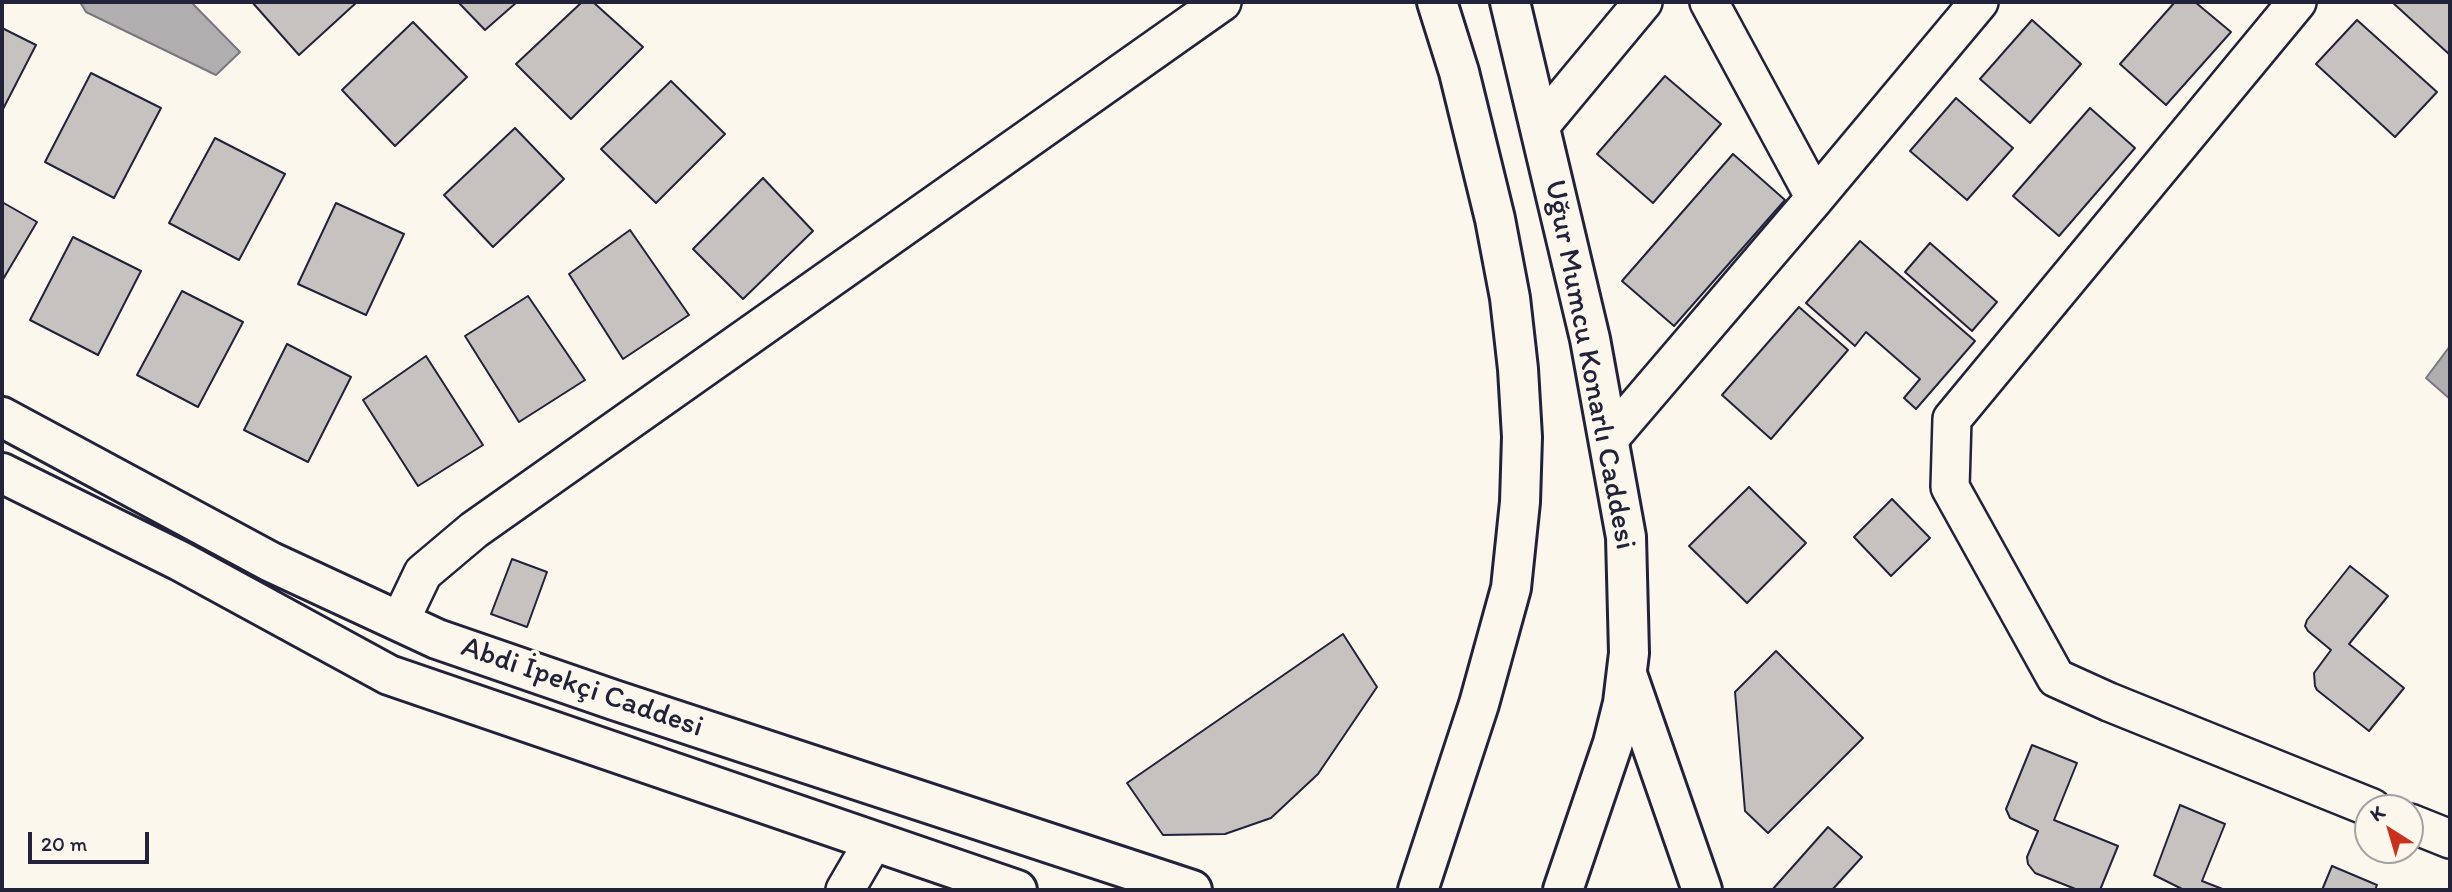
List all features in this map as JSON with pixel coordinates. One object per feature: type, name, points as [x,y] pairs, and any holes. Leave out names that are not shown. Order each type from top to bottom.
[{"type":"street","points":[[400,621],[423,573],[474,530],[1173,16],[1222,2]]},
{"type":"street","points":[[1418,890],[1479,704],[1511,587],[1521,489],[1522,437],[1510,298],[1495,219],[1459,72],[1437,2]]},
{"type":"street","name":"Uğur Mumcu Konarlı Caddesi","points":[[1510,2],[1571,256],[1609,439],[1626,537],[1629,653],[1623,703],[1613,743],[1563,890]]},
{"type":"street","points":[[1540,126],[1643,2]]},
{"type":"street","points":[[1709,2],[1815,198]]},
{"type":"street","points":[[1609,439],[1979,2]]},
{"type":"street","points":[[2297,2],[1952,419],[1950,487],[2056,678],[2354,801]]},
{"type":"street","name":"Abdi İpekçi Caddesi","points":[[2,417],[271,562],[437,639],[1192,890]]},
{"type":"street","name":"Abdi İpekçi Caddesi","points":[[2,473],[180,561],[389,676],[1017,890]]},
{"type":"street","points":[[1626,672],[1702,890]]},
{"type":"street","points":[[2424,829],[2450,839]]},
{"type":"street","points":[[845,890],[873,842]]},
{"type":"shaded area","points":[[80,2],[191,2],[240,52],[216,75],[86,12]]},
{"type":"shaded area","points":[[2450,346],[2450,399],[2426,378]]},
{"type":"building","points":[[252,2],[357,2],[299,55]]},
{"type":"building","points":[[458,2],[517,2],[485,30]]},
{"type":"building","points":[[582,2],[593,2],[643,47],[571,119],[516,64]]},
{"type":"building","points":[[2175,2],[2195,2],[2231,32],[2166,105],[2120,64]]},
{"type":"building","points":[[2392,2],[2450,2],[2450,55]]},
{"type":"building","points":[[2032,20],[2081,64],[2030,123],[1980,79]]},
{"type":"building","points":[[2357,20],[2437,92],[2395,137],[2316,64]]},
{"type":"building","points":[[413,22],[467,77],[395,146],[342,90]]},
{"type":"building","points":[[2,28],[36,45],[2,111]]},
{"type":"building","points":[[91,73],[161,108],[114,198],[45,162]]},
{"type":"building","points":[[1665,76],[1721,124],[1653,203],[1597,154]]},
{"type":"building","points":[[671,81],[725,134],[656,203],[601,149]]},
{"type":"building","points":[[1956,98],[2013,148],[1967,200],[1910,151]]},
{"type":"building","points":[[2090,108],[2135,148],[2059,236],[2013,196]]},
{"type":"building","points":[[515,128],[564,179],[493,247],[444,195]]},
{"type":"building","points":[[215,138],[285,174],[239,260],[169,223]]},
{"type":"building","points":[[1733,154],[1785,200],[1674,326],[1622,281]]},
{"type":"building","points":[[763,178],[813,231],[743,299],[693,249]]},
{"type":"building","points":[[2,202],[37,222],[2,281]]},
{"type":"building","points":[[336,203],[404,234],[366,315],[298,284]]},
{"type":"building","points":[[630,230],[689,315],[623,359],[569,274]]},
{"type":"building","points":[[73,237],[141,271],[98,355],[30,320]]},
{"type":"building","points":[[1860,241],[1975,341],[1916,409],[1904,398],[1920,379],[1866,332],[1855,346],[1806,303]]},
{"type":"building","points":[[1930,243],[1997,302],[1972,331],[1905,272]]},
{"type":"building","points":[[182,291],[243,322],[198,407],[137,375]]},
{"type":"building","points":[[528,296],[585,380],[519,422],[465,336]]},
{"type":"building","points":[[1799,307],[1848,350],[1771,439],[1722,395]]},
{"type":"building","points":[[287,344],[351,377],[308,462],[244,430]]},
{"type":"building","points":[[426,356],[483,445],[418,486],[363,400]]},
{"type":"building","points":[[1749,487],[1806,543],[1747,603],[1689,546]]},
{"type":"building","points":[[1892,499],[1930,538],[1891,576],[1854,537]]},
{"type":"building","points":[[512,559],[547,572],[527,627],[491,614]]},
{"type":"building","points":[[2350,566],[2388,596],[2349,644],[2404,688],[2369,731],[2317,690],[2314,673],[2331,650],[2305,626]]},
{"type":"building","points":[[1343,634],[1377,687],[1318,774],[1271,818],[1225,834],[1163,835],[1127,783]]},
{"type":"building","points":[[1776,651],[1863,738],[1768,833],[1745,811],[1735,692]]},
{"type":"building","points":[[2032,745],[2077,763],[2054,820],[2118,846],[2100,890],[2078,890],[2035,873],[2028,864],[2027,857],[2038,831],[2010,818],[2006,809]]},
{"type":"building","points":[[2180,805],[2225,824],[2202,881],[2225,890],[2184,890],[2154,875]]},
{"type":"building","points":[[1828,827],[1862,857],[1832,890],[1772,890]]},
{"type":"building","points":[[2332,866],[2377,885],[2375,890],[2322,890]]}]
